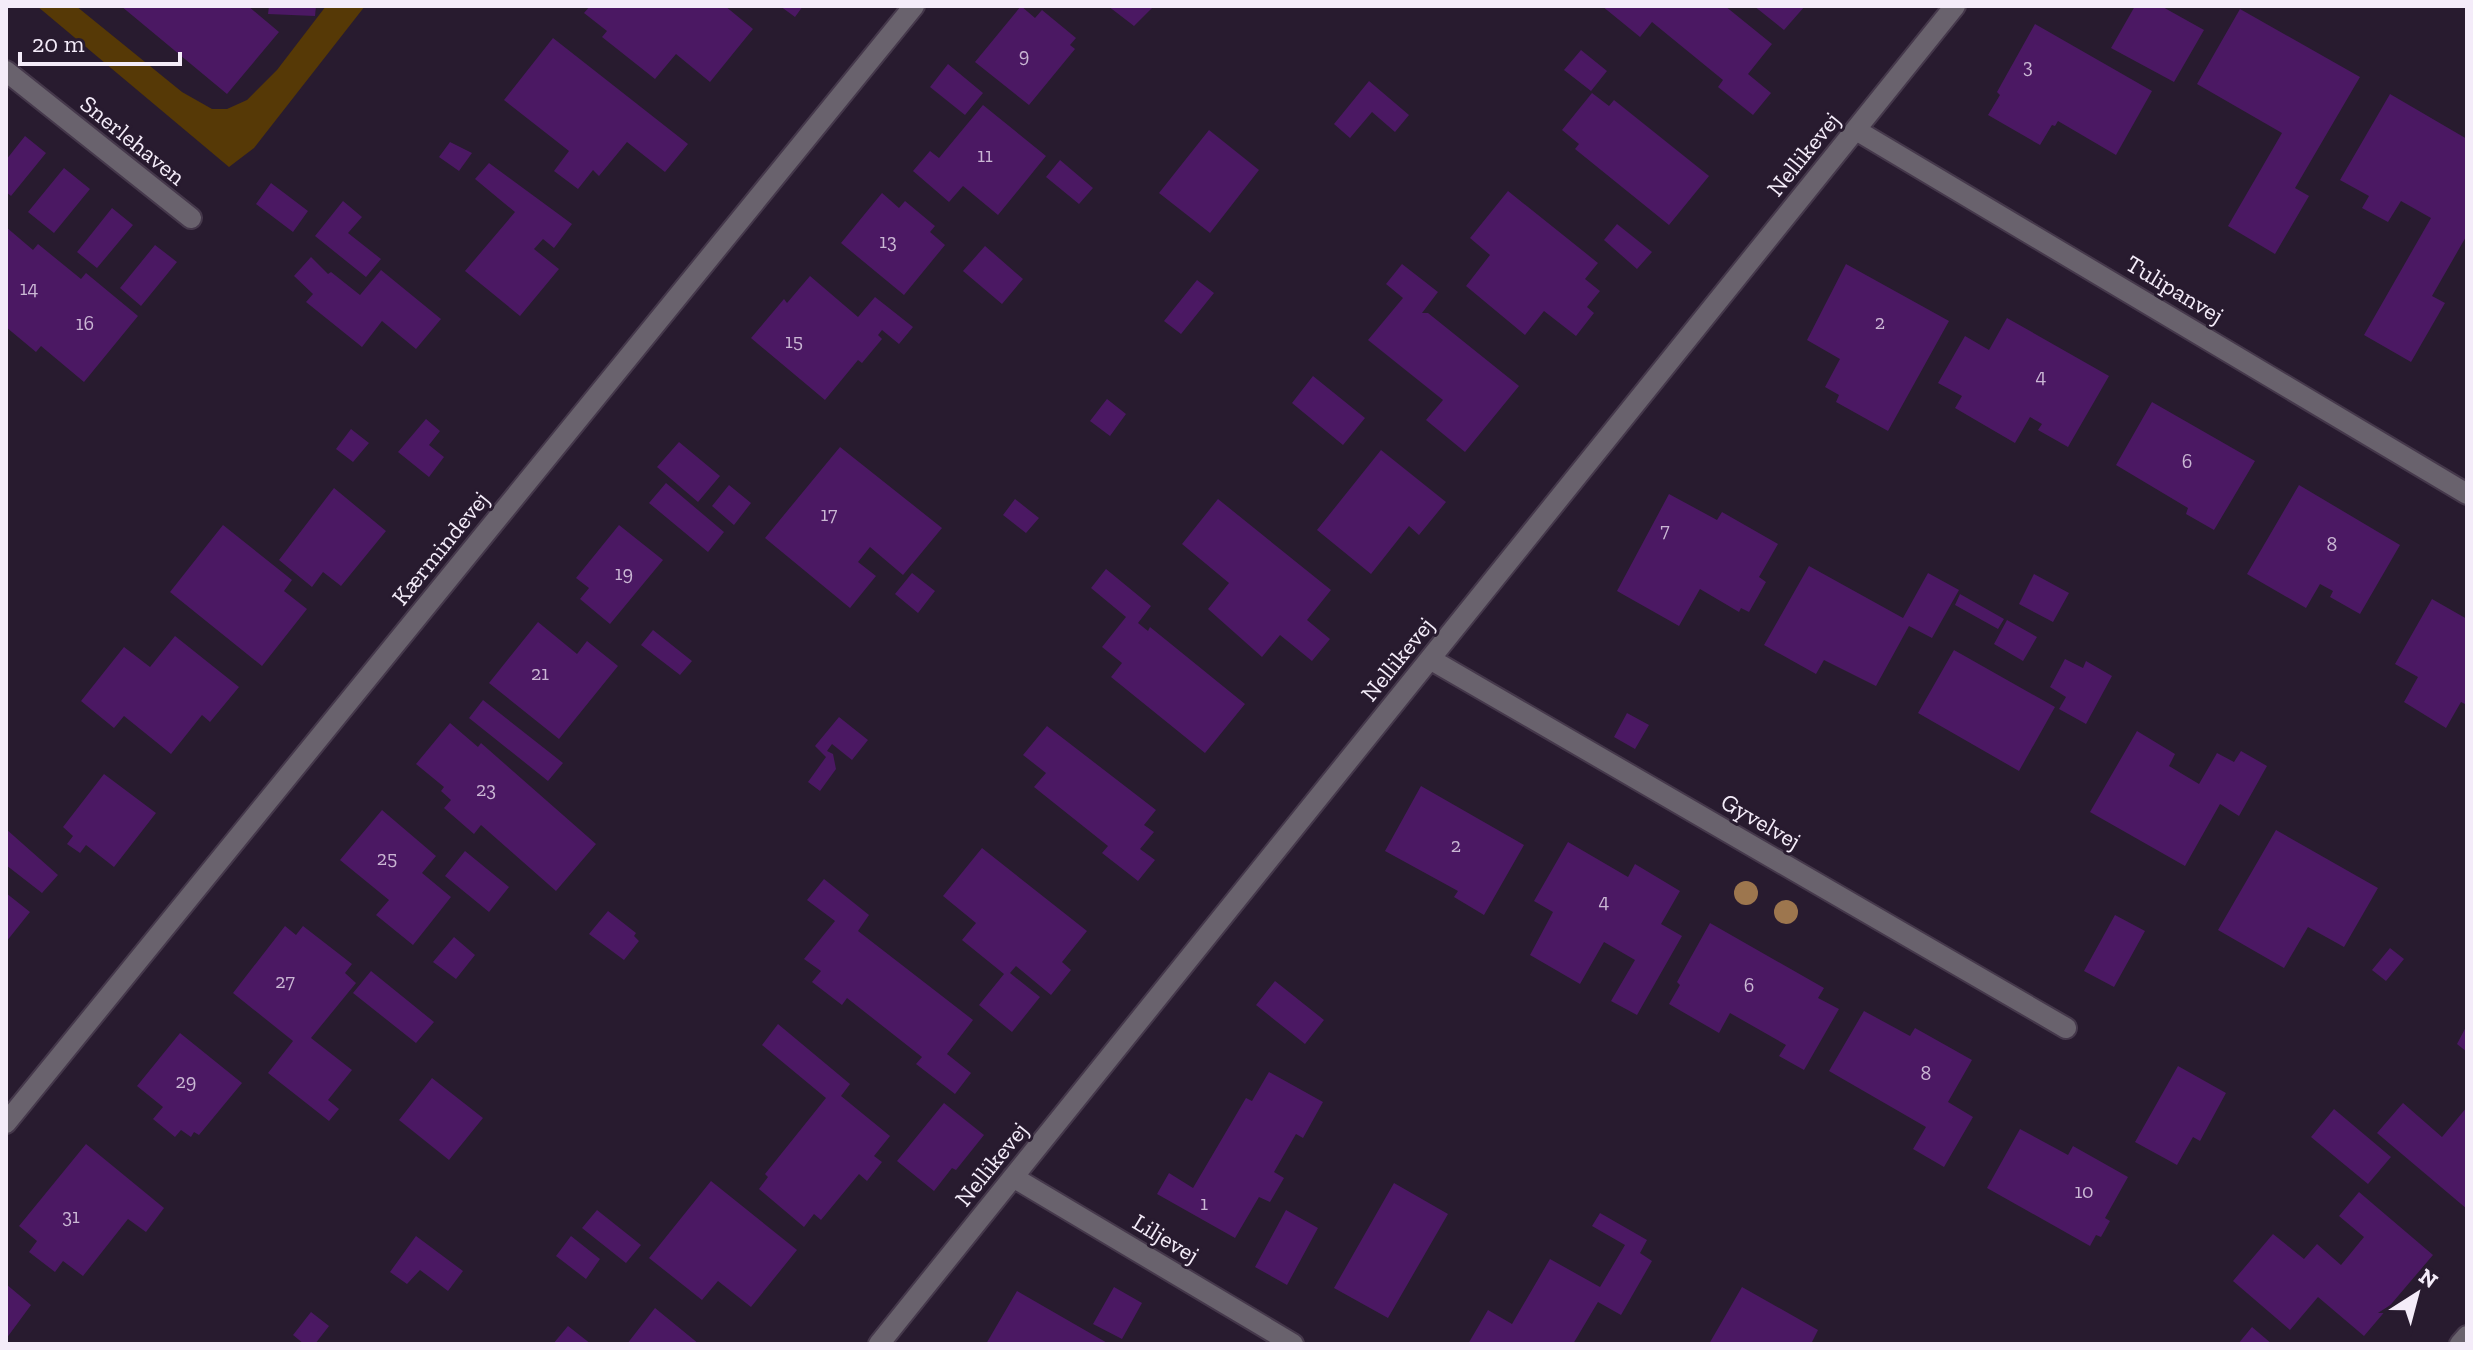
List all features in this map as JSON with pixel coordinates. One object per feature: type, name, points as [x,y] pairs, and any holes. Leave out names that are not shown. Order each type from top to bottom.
[{"type":"street","name":"Kærmindevej","points":[[6,1123],[914,6]]},
{"type":"street","name":"Nellikevej","points":[[879,1344],[1955,6]]},
{"type":"street","name":"Snerlehaven","points":[[6,71],[191,218]]},
{"type":"street","name":"Tulipanvej","points":[[1856,130],[2467,494]]},
{"type":"street","name":"Gyvelvej","points":[[1430,659],[2066,1028]]},
{"type":"street","name":"Liljevej","points":[[1013,1177],[1293,1344]]},
{"type":"street","points":[[2460,1344],[2467,1336]]},
{"type":"shaded area","points":[[37,6],[76,6],[182,92],[212,109],[227,109],[247,100],[277,70],[326,6],[365,6],[254,148],[229,167]]},
{"type":"building","points":[[121,6],[248,6],[279,32],[227,94]]},
{"type":"building","points":[[269,6],[316,6],[315,16],[268,14]]},
{"type":"building","points":[[590,6],[725,6],[753,29],[710,82],[676,54],[655,79],[602,37],[607,31],[584,13]]},
{"type":"building","points":[[780,6],[803,6],[795,17]]},
{"type":"building","points":[[1021,6],[1035,18],[1042,10],[1076,38],[1070,45],[1075,49],[1029,105],[975,62]]},
{"type":"building","points":[[1108,6],[1154,6],[1134,26]]},
{"type":"building","points":[[1602,6],[1725,6],[1772,44],[1748,74],[1771,93],[1753,115],[1718,87],[1723,80],[1652,22],[1640,37]]},
{"type":"building","points":[[1754,6],[1805,6],[1784,30]]},
{"type":"building","points":[[2135,6],[2161,6],[2204,30],[2174,82],[2111,48]]},
{"type":"building","points":[[2240,9],[2360,77],[2295,188],[2309,196],[2275,254],[2228,226],[2282,133],[2197,84]]},
{"type":"building","points":[[2035,24],[2152,91],[2116,155],[2058,121],[2040,145],[1988,115],[2000,95],[1997,92]]},
{"type":"building","points":[[553,38],[688,144],[665,172],[627,142],[599,176],[593,170],[578,189],[554,171],[569,151],[504,100]]},
{"type":"building","points":[[1581,50],[1607,71],[1591,91],[1564,70]]},
{"type":"building","points":[[948,64],[983,93],[965,115],[930,87]]},
{"type":"building","points":[[1369,81],[1409,115],[1395,132],[1372,112],[1350,138],[1334,124]]},
{"type":"building","points":[[1592,93],[1609,106],[1614,100],[1709,176],[1669,225],[1575,149],[1579,144],[1562,130]]},
{"type":"building","points":[[2390,94],[2467,139],[2467,235],[2432,296],[2445,303],[2411,362],[2364,335],[2431,218],[2401,201],[2388,222],[2362,208],[2369,196],[2340,180]]},
{"type":"building","points":[[983,105],[1046,156],[998,215],[963,186],[949,202],[913,171],[930,151],[939,158]]},
{"type":"building","points":[[1209,130],[1259,170],[1210,233],[1159,193]]},
{"type":"building","points":[[25,136],[46,153],[11,196],[6,192],[6,160]]},
{"type":"building","points":[[450,142],[472,153],[459,171],[439,157]]},
{"type":"building","points":[[1060,160],[1093,188],[1079,204],[1046,177]]},
{"type":"building","points":[[489,163],[572,224],[554,248],[543,239],[534,249],[559,269],[520,316],[465,271],[515,212],[475,179]]},
{"type":"building","points":[[64,168],[90,189],[54,233],[28,212]]},
{"type":"building","points":[[271,183],[308,211],[293,232],[256,204]]},
{"type":"building","points":[[1508,191],[1598,263],[1585,279],[1600,291],[1587,307],[1594,313],[1576,336],[1544,311],[1525,335],[1466,286],[1490,255],[1470,238]]},
{"type":"building","points":[[882,193],[899,208],[905,201],[935,226],[930,232],[945,245],[904,295],[841,243]]},
{"type":"building","points":[[343,201],[362,217],[348,233],[381,259],[366,277],[315,236]]},
{"type":"building","points":[[112,208],[133,225],[97,268],[77,252]]},
{"type":"building","points":[[1617,224],[1652,252],[1637,269],[1604,240]]},
{"type":"building","points":[[6,227],[33,250],[38,244],[81,279],[86,273],[138,316],[84,382],[41,346],[36,352],[6,327]]},
{"type":"building","points":[[155,245],[177,262],[141,306],[120,288]]},
{"type":"building","points":[[985,246],[1023,279],[1002,304],[963,271]]},
{"type":"building","points":[[311,257],[328,274],[331,272],[360,295],[381,270],[441,319],[416,349],[382,321],[362,347],[306,302],[313,294],[294,276]]},
{"type":"building","points":[[1402,264],[1438,292],[1422,313],[1428,313],[1519,386],[1465,452],[1426,420],[1443,400],[1368,340],[1403,298],[1386,284]]},
{"type":"building","points":[[1846,264],[1949,321],[1888,431],[1836,402],[1839,395],[1825,387],[1840,359],[1807,340]]},
{"type":"building","points":[[810,276],[858,317],[875,297],[913,327],[899,344],[882,330],[878,335],[882,339],[862,363],[858,360],[825,400],[751,338],[784,299],[787,303]]},
{"type":"building","points":[[1197,280],[1214,293],[1181,334],[1164,321]]},
{"type":"building","points":[[2007,318],[2109,376],[2068,447],[2038,430],[2042,424],[2030,417],[2015,443],[1955,408],[1962,396],[1938,383],[1965,336],[1989,350]]},
{"type":"building","points":[[1313,376],[1365,418],[1343,445],[1292,403]]},
{"type":"building","points":[[1107,399],[1126,414],[1110,436],[1090,421]]},
{"type":"building","points":[[2152,402],[2255,461],[2214,530],[2186,514],[2188,508],[2116,465]]},
{"type":"building","points":[[426,419],[440,431],[429,445],[444,457],[429,477],[398,452]]},
{"type":"building","points":[[351,429],[369,443],[353,462],[336,449]]},
{"type":"building","points":[[679,442],[720,476],[698,502],[657,467]]},
{"type":"building","points":[[840,447],[942,528],[903,575],[870,547],[858,562],[876,576],[850,608],[765,538]]},
{"type":"building","points":[[1381,450],[1446,502],[1419,535],[1409,526],[1371,574],[1317,530]]},
{"type":"building","points":[[666,483],[724,532],[708,552],[649,503]]},
{"type":"building","points":[[729,485],[751,503],[734,525],[712,506]]},
{"type":"building","points":[[2299,485],[2400,545],[2360,614],[2330,597],[2333,591],[2320,584],[2306,608],[2247,574]]},
{"type":"building","points":[[334,488],[386,531],[341,586],[323,572],[312,587],[279,560]]},
{"type":"building","points":[[1669,494],[1717,520],[1722,512],[1778,544],[1759,577],[1766,582],[1749,612],[1741,608],[1739,612],[1700,589],[1679,626],[1617,591]]},
{"type":"building","points":[[1015,499],[1039,518],[1026,533],[1003,515]]},
{"type":"building","points":[[1218,499],[1331,590],[1307,620],[1330,639],[1312,661],[1280,635],[1262,657],[1208,609],[1229,583],[1182,544]]},
{"type":"building","points":[[223,525],[292,580],[284,591],[307,609],[262,666],[170,592]]},
{"type":"building","points":[[619,525],[663,560],[610,624],[580,599],[589,588],[576,578]]},
{"type":"building","points":[[1809,566],[1903,618],[1928,573],[1959,590],[1932,638],[1909,626],[1876,686],[1824,660],[1816,674],[1764,645]]},
{"type":"building","points":[[1106,569],[1151,606],[1138,623],[1148,631],[1150,627],[1245,704],[1205,753],[1111,677],[1122,663],[1102,647],[1126,617],[1091,588]]},
{"type":"building","points":[[912,573],[935,591],[918,613],[895,594]]},
{"type":"building","points":[[2034,574],[2069,593],[2053,622],[2019,604]]},
{"type":"building","points":[[1960,594],[2004,619],[1998,629],[1955,605]]},
{"type":"building","points":[[2432,599],[2467,619],[2467,705],[2461,702],[2446,728],[2404,702],[2418,677],[2395,664]]},
{"type":"building","points":[[2007,620],[2037,637],[2023,661],[1994,644]]},
{"type":"building","points":[[538,622],[577,654],[587,641],[618,666],[559,739],[489,683]]},
{"type":"building","points":[[653,630],[692,661],[680,675],[641,645]]},
{"type":"building","points":[[175,636],[239,687],[210,722],[202,715],[171,754],[124,716],[114,728],[81,701],[124,647],[150,667]]},
{"type":"building","points":[[1954,650],[2055,707],[2019,771],[1918,713]]},
{"type":"building","points":[[2065,659],[2083,668],[2086,661],[2112,676],[2086,724],[2059,709],[2066,697],[2050,687]]},
{"type":"building","points":[[483,700],[563,763],[548,781],[469,718]]},
{"type":"building","points":[[1627,713],[1649,725],[1635,749],[1614,737]]},
{"type":"building","points":[[839,717],[868,740],[852,760],[832,744],[827,751],[833,754],[836,769],[820,791],[808,782],[826,757],[815,746]]},
{"type":"building","points":[[450,723],[478,747],[481,743],[596,844],[556,891],[481,825],[474,834],[444,808],[451,800],[441,791],[444,787],[416,764]]},
{"type":"building","points":[[1047,726],[1156,810],[1144,825],[1154,832],[1140,849],[1155,860],[1138,881],[1102,853],[1108,846],[1034,787],[1046,773],[1023,755]]},
{"type":"building","points":[[2137,731],[2175,754],[2169,766],[2199,784],[2217,753],[2234,762],[2241,751],[2267,766],[2239,816],[2220,804],[2185,866],[2090,812]]},
{"type":"building","points":[[104,774],[156,813],[114,867],[86,845],[80,853],[67,844],[73,836],[63,827]]},
{"type":"building","points":[[1421,786],[1524,845],[1484,915],[1454,897],[1458,891],[1385,851]]},
{"type":"building","points":[[382,810],[436,856],[422,873],[451,897],[413,945],[376,915],[389,900],[340,860]]},
{"type":"building","points":[[6,829],[58,875],[42,893],[6,865]]},
{"type":"building","points":[[2276,830],[2378,888],[2344,947],[2308,927],[2284,968],[2218,930]]},
{"type":"building","points":[[1568,842],[1628,877],[1635,864],[1680,891],[1661,924],[1682,936],[1637,1015],[1611,1001],[1635,960],[1604,942],[1580,984],[1530,955],[1553,912],[1534,901]]},
{"type":"building","points":[[982,848],[1087,931],[1062,962],[1071,970],[1051,995],[1016,966],[1010,973],[1040,997],[1012,1032],[979,1005],[1004,974],[962,940],[976,923],[943,896]]},
{"type":"building","points":[[465,851],[509,887],[489,912],[445,876]]},
{"type":"building","points":[[824,879],[869,915],[858,931],[973,1020],[947,1054],[971,1073],[955,1094],[916,1064],[922,1057],[847,998],[842,1005],[812,982],[821,971],[804,959],[835,921],[807,900]]},
{"type":"building","points":[[6,893],[30,912],[6,942]]},
{"type":"building","points":[[608,911],[636,933],[634,936],[639,941],[624,960],[589,934]]},
{"type":"building","points":[[2115,915],[2145,931],[2114,987],[2084,971]]},
{"type":"building","points":[[1710,923],[1824,988],[1818,998],[1839,1009],[1804,1070],[1779,1056],[1786,1045],[1730,1013],[1719,1033],[1669,1004],[1680,985],[1677,982]]},
{"type":"building","points":[[285,926],[296,935],[303,926],[352,964],[345,973],[356,983],[311,1038],[352,1070],[328,1100],[339,1109],[329,1121],[268,1073],[293,1041],[233,993]]},
{"type":"building","points":[[454,937],[475,955],[456,979],[433,962]]},
{"type":"building","points":[[2390,948],[2404,959],[2386,981],[2372,970]]},
{"type":"building","points":[[371,971],[434,1022],[416,1043],[353,993]]},
{"type":"building","points":[[1275,981],[1324,1020],[1305,1044],[1256,1005]]},
{"type":"building","points":[[1864,1011],[1910,1036],[1915,1028],[1972,1060],[1948,1102],[1973,1117],[1944,1167],[1913,1149],[1926,1127],[1829,1071]]},
{"type":"building","points":[[778,1024],[850,1084],[841,1096],[890,1136],[874,1156],[882,1162],[867,1181],[859,1174],[821,1220],[814,1214],[804,1227],[759,1189],[768,1177],[765,1174],[826,1098],[762,1045]]},
{"type":"building","points":[[2467,1025],[2467,1052],[2457,1044]]},
{"type":"building","points":[[180,1033],[242,1083],[199,1135],[194,1132],[191,1137],[181,1130],[175,1137],[153,1119],[163,1107],[137,1086]]},
{"type":"building","points":[[2178,1066],[2226,1093],[2200,1141],[2193,1137],[2177,1165],[2135,1142]]},
{"type":"building","points":[[1269,1072],[1323,1102],[1303,1138],[1296,1134],[1274,1172],[1284,1178],[1270,1202],[1259,1197],[1235,1238],[1157,1194],[1169,1173],[1193,1188],[1246,1098],[1252,1101]]},
{"type":"building","points":[[432,1078],[483,1118],[449,1160],[399,1120]]},
{"type":"building","points":[[944,1103],[984,1135],[956,1170],[952,1168],[934,1191],[897,1161]]},
{"type":"building","points":[[2403,1103],[2442,1137],[2467,1107],[2467,1209],[2377,1133]]},
{"type":"building","points":[[2334,1109],[2391,1157],[2368,1184],[2311,1137]]},
{"type":"building","points":[[2020,1129],[2068,1155],[2073,1146],[2128,1177],[2105,1218],[2110,1221],[2101,1237],[2096,1235],[2090,1246],[1987,1188]]},
{"type":"building","points":[[86,1144],[164,1208],[146,1232],[128,1219],[83,1276],[63,1261],[55,1272],[29,1252],[37,1241],[19,1226]]},
{"type":"building","points":[[711,1181],[797,1250],[751,1307],[718,1281],[702,1300],[649,1258]]},
{"type":"building","points":[[1394,1183],[1448,1214],[1388,1318],[1334,1288]]},
{"type":"building","points":[[2359,1192],[2433,1255],[2364,1336],[2318,1297],[2290,1330],[2233,1281],[2273,1234],[2304,1259],[2317,1244],[2341,1265],[2364,1237],[2339,1216]]},
{"type":"building","points":[[597,1210],[641,1245],[626,1263],[582,1228]]},
{"type":"building","points":[[1286,1210],[1318,1228],[1287,1285],[1255,1267]]},
{"type":"building","points":[[1600,1213],[1647,1240],[1640,1253],[1652,1261],[1621,1315],[1598,1302],[1573,1344],[1468,1344],[1488,1310],[1512,1324],[1550,1259],[1600,1287],[1625,1245],[1592,1226]]},
{"type":"building","points":[[416,1236],[463,1271],[448,1291],[420,1270],[407,1284],[390,1272]]},
{"type":"building","points":[[571,1236],[600,1259],[586,1279],[556,1256]]},
{"type":"building","points":[[6,1284],[31,1305],[6,1339]]},
{"type":"building","points":[[1114,1287],[1142,1303],[1122,1339],[1093,1324]]},
{"type":"building","points":[[1742,1287],[1818,1330],[1811,1344],[1709,1344]]},
{"type":"building","points":[[1017,1291],[1109,1344],[986,1344]]},
{"type":"building","points":[[655,1308],[699,1344],[627,1344]]},
{"type":"building","points":[[311,1312],[329,1326],[315,1344],[304,1344],[293,1335]]},
{"type":"building","points":[[568,1326],[591,1344],[553,1344]]},
{"type":"building","points":[[2252,1327],[2272,1344],[2238,1344]]}]
